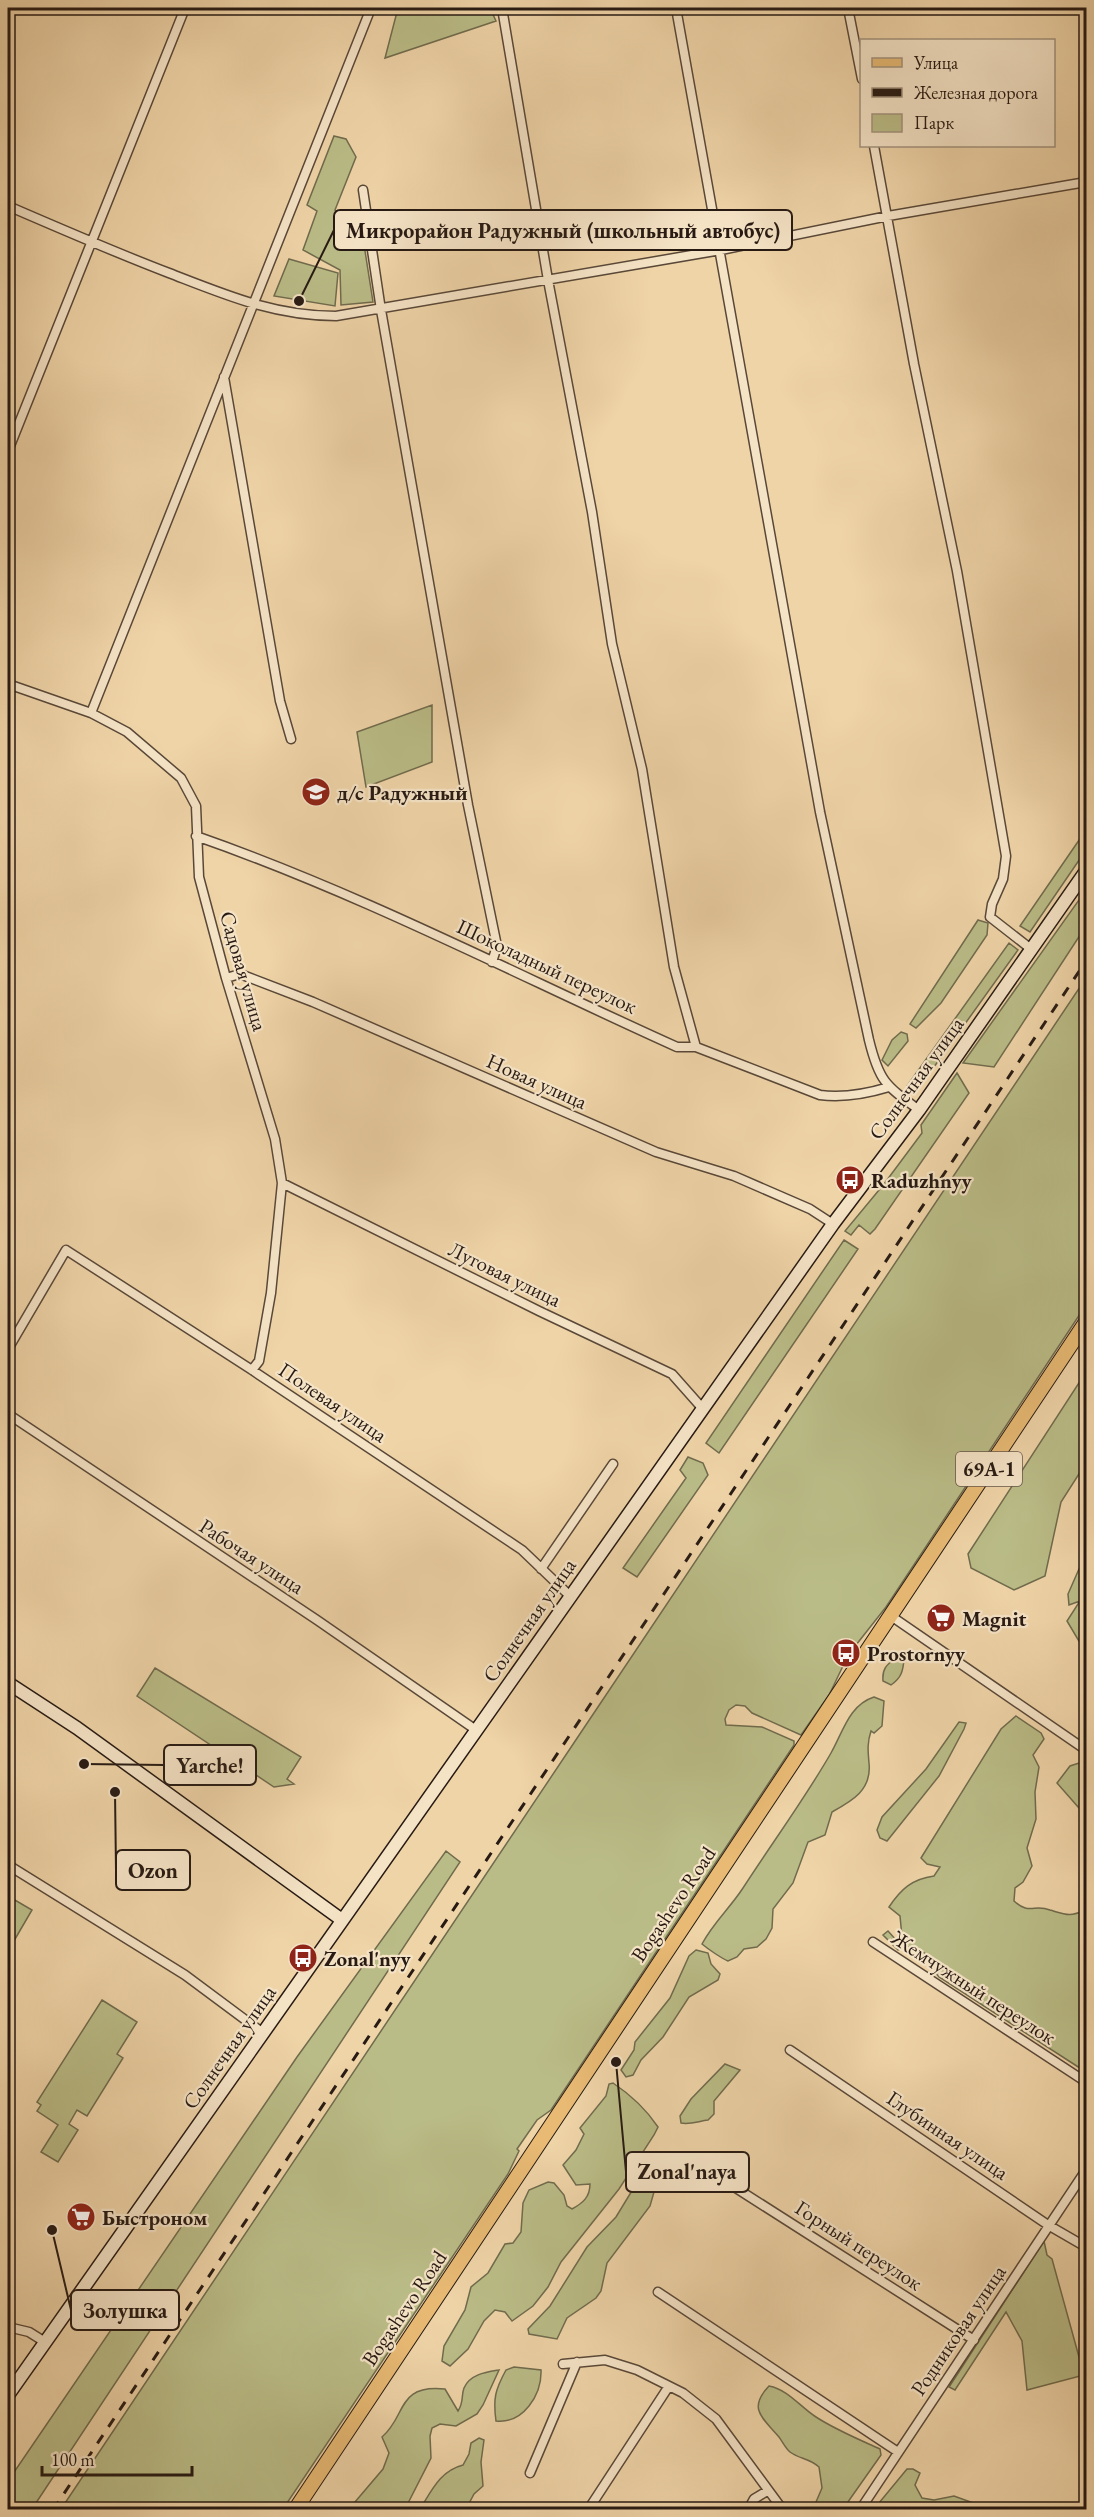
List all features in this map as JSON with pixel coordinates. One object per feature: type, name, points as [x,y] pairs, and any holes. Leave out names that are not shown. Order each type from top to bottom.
[{"type":"main road","name":"Bogashevo Road","points":[[295,2510],[1086,1322]]},
{"type":"street","points":[[8,452],[185,8]]},
{"type":"street","points":[[91,713],[371,8]]},
{"type":"street","points":[[502,8],[548,280],[592,512],[612,644],[642,769],[674,967],[696,1047]]},
{"type":"street","points":[[676,8],[820,812],[869,1040],[876,1070],[889,1087],[919,1110]]},
{"type":"street","points":[[848,8],[860,74]]},
{"type":"street","points":[[1085,8],[1086,15]]},
{"type":"street","points":[[874,147],[914,364],[954,559],[1006,856],[1003,879],[992,904],[990,917],[1031,949]]},
{"type":"street","points":[[8,206],[91,243],[253,305],[309,316],[336,316],[721,250],[888,216],[1086,182]]},
{"type":"street","points":[[363,190],[381,310],[468,805],[497,946],[492,962]]},
{"type":"street","points":[[224,377],[280,702],[291,739]]},
{"type":"street","name":"Садовая улица","points":[[8,684],[91,713],[127,732],[181,778],[196,806],[199,877],[226,978],[275,1139],[282,1183],[271,1293],[259,1361],[252,1370]]},
{"type":"street","name":"Шоколадный переулок","points":[[196,836],[291,870],[425,928],[492,962],[677,1047],[696,1047],[820,1095],[835,1097],[889,1087]]},
{"type":"street","name":"Солнечная улица","points":[[8,2395],[833,1224],[919,1110],[1086,871]]},
{"type":"street","name":"Новая улица","points":[[226,978],[240,974],[313,1002],[656,1152],[734,1176],[810,1209],[833,1224]]},
{"type":"street","name":"Луговая улица","points":[[282,1183],[539,1311],[672,1374],[703,1409]]},
{"type":"street","name":"Полевая улица","points":[[8,1349],[66,1250],[252,1370],[522,1550],[570,1596]]},
{"type":"street","name":"Рабочая улица","points":[[8,1414],[317,1620],[476,1730]]},
{"type":"street","points":[[542,1569],[613,1464]]},
{"type":"street","points":[[891,1616],[1086,1750]]},
{"type":"street","points":[[8,1683],[92,1738],[163,1792],[342,1920]]},
{"type":"street","points":[[8,1865],[185,1975],[263,2033]]},
{"type":"street","name":"Жемчужный переулок","points":[[873,1942],[1086,2082]]},
{"type":"street","name":"Глубинная улица","points":[[790,2050],[1048,2225],[1086,2247]]},
{"type":"street","name":"Родниковая улица","points":[[860,2510],[1086,2170]]},
{"type":"street","name":"Горный переулок","points":[[725,2181],[974,2340]]},
{"type":"street","points":[[658,2292],[898,2452]]},
{"type":"street","points":[[8,2327],[28,2332],[45,2342]]},
{"type":"street","points":[[563,2364],[605,2360],[637,2370],[683,2393],[716,2419],[783,2510]]},
{"type":"street","points":[[530,2473],[577,2362]]},
{"type":"street","points":[[588,2510],[669,2386]]},
{"type":"street","points":[[748,2510],[754,2499],[767,2491]]},
{"type":"green space","points":[[398,8],[490,8],[496,21],[385,58]]},
{"type":"green space","points":[[334,136],[346,139],[356,157],[335,210],[360,219],[373,302],[341,305],[340,270],[303,250],[317,211],[307,205]]},
{"type":"green space","points":[[289,259],[338,273],[335,306],[274,296]]},
{"type":"green space","points":[[432,705],[432,762],[366,787],[357,732]]},
{"type":"green space","points":[[1086,830],[1086,850],[1030,932],[1020,926]]},
{"type":"green space","points":[[1086,890],[1086,926],[994,1067],[963,1063]]},
{"type":"green space","points":[[978,920],[988,923],[987,935],[941,1003],[916,1028],[910,1024]]},
{"type":"green space","points":[[1009,943],[1018,950],[916,1092],[907,1086]]},
{"type":"green space","points":[[1086,978],[1086,1305],[886,1607],[841,1664],[843,1666],[829,1695],[801,1735],[752,1713],[745,1706],[736,1705],[729,1710],[725,1719],[726,1725],[762,1727],[794,1741],[794,1745],[551,2110],[537,2120],[517,2149],[519,2151],[508,2174],[283,2509],[61,2509],[830,1361]]},
{"type":"green space","points":[[901,1032],[907,1034],[908,1041],[888,1066],[882,1060],[892,1040]]},
{"type":"green space","points":[[957,1073],[969,1093],[875,1229],[870,1234],[859,1225],[851,1235],[845,1231],[922,1133],[921,1125]]},
{"type":"green space","points":[[844,1240],[858,1249],[719,1453],[706,1443]]},
{"type":"green space","points":[[1086,1372],[1086,1463],[1061,1502],[1045,1576],[1014,1590],[971,1568],[968,1554]]},
{"type":"green space","points":[[688,1457],[703,1463],[708,1475],[637,1577],[623,1568],[686,1478],[680,1470]]},
{"type":"green space","points":[[1086,1553],[1086,1653],[1067,1621],[1080,1601],[1069,1605],[1068,1594]]},
{"type":"green space","points":[[896,1658],[904,1659],[903,1668],[897,1680],[891,1685],[883,1681],[883,1673],[887,1665]]},
{"type":"green space","points":[[155,1668],[301,1757],[287,1779],[294,1784],[274,1787],[137,1696]]},
{"type":"green space","points":[[874,1697],[884,1701],[882,1726],[874,1733],[871,1731],[868,1747],[869,1772],[864,1787],[847,1804],[832,1812],[825,1835],[808,1842],[793,1883],[773,1909],[772,1928],[766,1939],[757,1947],[744,1949],[737,1957],[728,1961],[722,1958],[702,1944],[706,1936],[738,1895],[799,1805],[853,1713],[858,1706]]},
{"type":"green space","points":[[1016,1716],[1041,1733],[1044,1739],[1033,1755],[1039,1767],[1035,1792],[1036,1819],[1027,1848],[1032,1866],[1023,1882],[1015,1888],[1014,1901],[1028,1908],[1044,1908],[1068,1914],[1086,1910],[1086,2072],[939,1977],[935,1972],[937,1964],[933,1958],[912,1946],[898,1950],[883,1935],[888,1931],[897,1941],[902,1937],[900,1916],[889,1907],[908,1886],[934,1876],[940,1867],[927,1864],[921,1858],[1001,1729]]},
{"type":"green space","points":[[959,1722],[966,1723],[964,1729],[939,1776],[887,1841],[880,1838],[877,1830],[882,1817],[926,1769]]},
{"type":"green space","points":[[1079,1763],[1086,1766],[1086,1816],[1057,1783],[1070,1766]]},
{"type":"green space","points":[[446,1851],[460,1862],[32,2509],[8,2509],[8,2481],[297,2057]]},
{"type":"green space","points":[[8,1896],[32,1910],[11,1946],[8,1943]]},
{"type":"green space","points":[[696,1950],[708,1953],[711,1964],[720,1974],[718,1980],[689,1997],[663,2037],[641,2060],[633,2075],[626,2077],[621,2070],[634,2050],[635,2042],[670,1998],[689,1956]]},
{"type":"green space","points":[[102,2000],[137,2022],[117,2054],[123,2058],[87,2116],[77,2110],[69,2124],[78,2130],[58,2162],[41,2152],[58,2125],[37,2111],[41,2105],[37,2102]]},
{"type":"green space","points":[[725,2064],[740,2070],[714,2101],[714,2114],[708,2120],[681,2123],[680,2116],[691,2099]]},
{"type":"green space","points":[[613,2083],[638,2103],[653,2120],[658,2127],[654,2135],[619,2189],[561,2262],[548,2287],[533,2306],[512,2321],[505,2312],[495,2310],[484,2321],[468,2349],[450,2366],[442,2361],[444,2346],[465,2310],[471,2287],[488,2273],[505,2244],[513,2243],[521,2232],[523,2203],[529,2190],[548,2182],[554,2183],[564,2195],[567,2206],[572,2209],[583,2202],[587,2196],[590,2184],[576,2185],[563,2165],[576,2150],[584,2134],[580,2128],[606,2096],[609,2084]]},
{"type":"green space","points":[[656,2185],[650,2206],[607,2263],[601,2291],[596,2298],[567,2318],[557,2339],[529,2334],[528,2329],[550,2306],[587,2247],[616,2217],[633,2189]]},
{"type":"green space","points":[[1044,2241],[1047,2255],[1052,2259],[1084,2375],[1027,2390],[1022,2341],[1006,2312],[955,2390],[949,2387]]},
{"type":"green space","points":[[514,2367],[541,2370],[538,2389],[529,2406],[522,2413],[506,2421],[496,2421],[495,2400],[499,2383],[506,2370]]},
{"type":"green space","points":[[499,2370],[477,2414],[456,2426],[440,2424],[432,2428],[431,2458],[405,2509],[349,2509],[383,2469],[389,2453],[382,2437],[390,2429],[410,2396],[418,2391],[445,2389],[458,2411],[464,2388],[470,2380],[479,2374]]},
{"type":"green space","points":[[769,2386],[783,2391],[824,2422],[880,2449],[881,2455],[843,2509],[813,2509],[822,2488],[819,2467],[790,2452],[763,2419],[758,2407],[759,2401]]},
{"type":"green space","points":[[479,2438],[484,2440],[481,2462],[483,2486],[474,2494],[466,2509],[420,2509],[442,2477],[463,2465],[469,2454],[471,2443]]},
{"type":"green space","points":[[907,2469],[920,2473],[915,2485],[922,2498],[934,2500],[954,2496],[990,2509],[874,2509]]},
{"type":"railway","points":[[53,2510],[1086,961]]},
{"type":"place","name":"Микрорайон Радужный (школьный автобус)","points":[[299,301]]},
{"type":"place","name":"д/с Радужный","points":[[316,792]]},
{"type":"place","name":"Raduzhnyy","points":[[850,1180]]},
{"type":"place","name":"Magnit","points":[[941,1618]]},
{"type":"place","name":"Prostornyy","points":[[846,1653]]},
{"type":"place","name":"Yarche!","points":[[84,1764]]},
{"type":"place","name":"Ozon","points":[[115,1792]]},
{"type":"place","name":"Zonal'nyy","points":[[303,1958]]},
{"type":"place","name":"Zonal'naya","points":[[616,2062]]},
{"type":"place","name":"Быстроном","points":[[81,2217]]},
{"type":"place","name":"Золушка","points":[[52,2230]]}]
